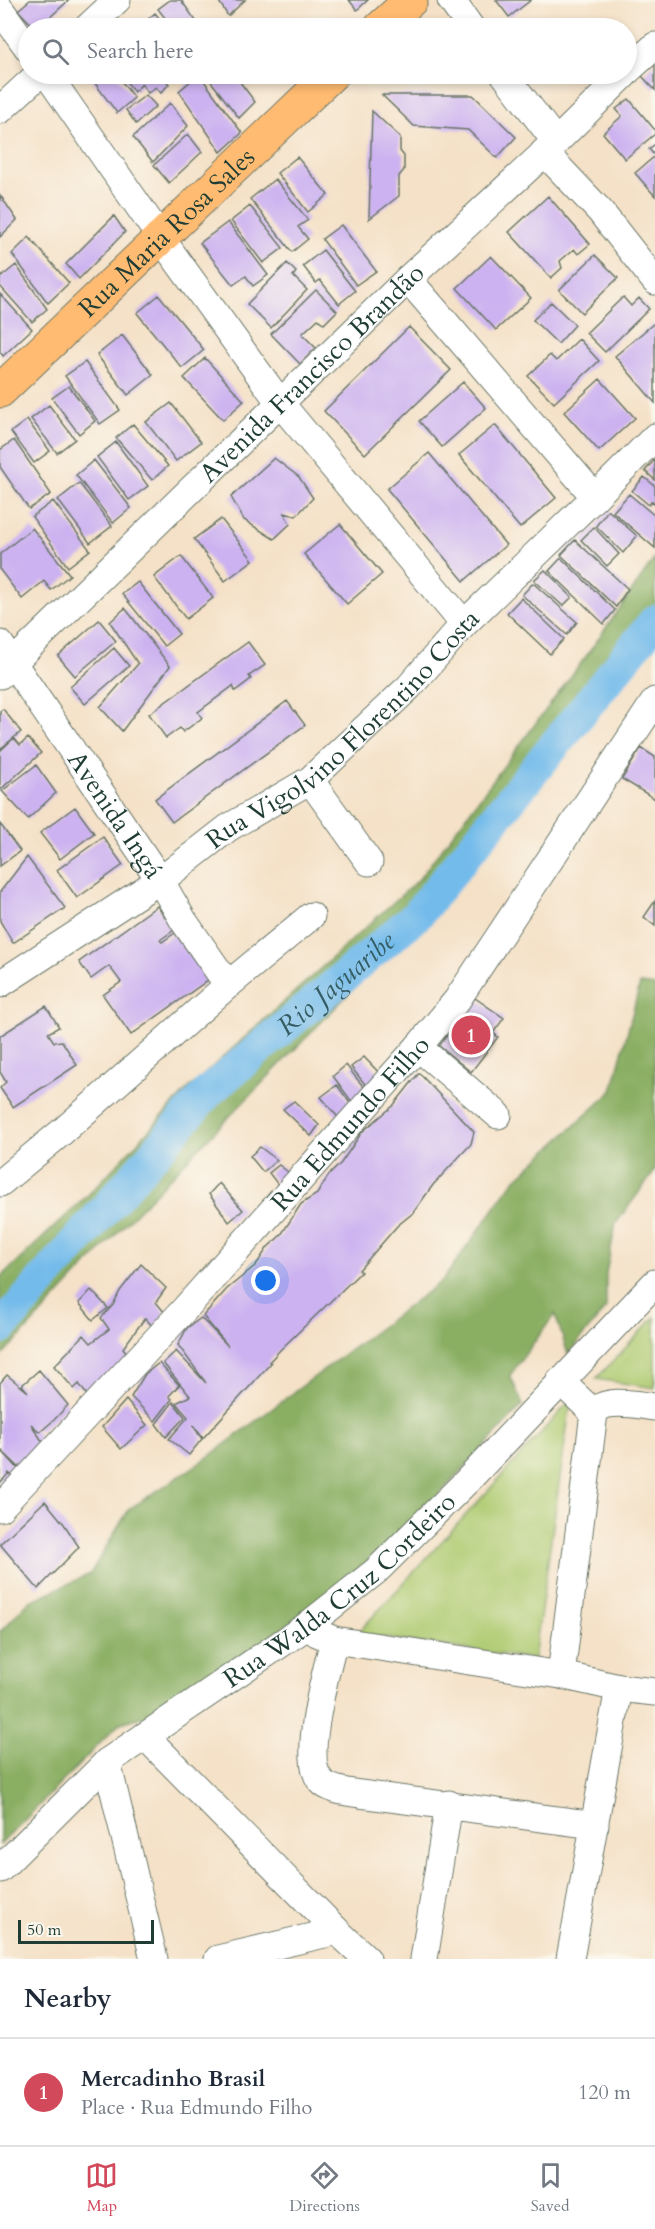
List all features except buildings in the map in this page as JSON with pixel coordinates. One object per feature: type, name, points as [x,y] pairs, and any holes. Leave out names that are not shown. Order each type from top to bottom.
[{"type":"main road","points":[[391,18],[411,0]]},
{"type":"main road","name":"Rua Maria Rosa Sales","points":[[0,391],[321,84]]},
{"type":"street","points":[[98,18],[117,0]]},
{"type":"street","points":[[451,0],[464,18]]},
{"type":"street","points":[[0,9],[18,34]]},
{"type":"street","name":"Avenida Francisco Brandão","points":[[637,63],[655,46]]},
{"type":"street","points":[[0,110],[28,84]]},
{"type":"street","points":[[54,84],[160,237],[280,403],[464,624]]},
{"type":"street","points":[[510,84],[550,147],[655,281]]},
{"type":"street","name":"Avenida Francisco Brandão","points":[[5,661],[615,84]]},
{"type":"street","points":[[408,279],[595,497]]},
{"type":"street","name":"Rua Vigolvino Florentino Costa","points":[[0,984],[160,880],[228,828],[310,780],[409,687],[464,624],[655,436]]},
{"type":"street","name":"Avenida Ingá","points":[[5,661],[160,880],[183,920],[228,985]]},
{"type":"street","name":"Rua Edmundo Filho","points":[[0,1508],[183,1311],[418,1047],[457,1000],[655,701]]},
{"type":"street","points":[[310,780],[369,862]]},
{"type":"street","points":[[0,1183],[311,916]]},
{"type":"street","points":[[418,1047],[498,1115]]},
{"type":"street","name":"Rua Walda Cruz Cordeiro","points":[[0,1869],[107,1762],[304,1629],[376,1571],[468,1480],[655,1283]]},
{"type":"street","points":[[560,1381],[594,1413]]},
{"type":"street","points":[[561,1675],[594,1413],[599,1407],[611,1404],[655,1407]]},
{"type":"street","points":[[304,1629],[334,1640],[561,1675],[619,1688],[655,1692]]},
{"type":"street","points":[[334,1640],[315,1732],[312,1761],[315,1774],[321,1782],[338,1790],[595,1825]]},
{"type":"street","points":[[570,1959],[619,1688]]},
{"type":"street","points":[[145,1736],[337,1931],[368,1959]]},
{"type":"street","points":[[107,1762],[154,1959]]},
{"type":"street","points":[[424,1959],[449,1804]]},
{"type":"street","points":[[218,1959],[337,1931]]},
{"type":"green space","points":[[655,558],[655,639],[496,842],[131,1218],[0,1358],[0,1278],[89,1194],[188,1089],[419,879],[587,655]]},
{"type":"green space","points":[[640,984],[655,986],[655,1171],[616,1223],[606,1273],[606,1308],[568,1354],[555,1314],[510,1375],[523,1405],[403,1533],[287,1626],[176,1708],[120,1723],[0,1845],[0,1632],[28,1602],[90,1574],[129,1509],[200,1463],[443,1280],[514,1181],[612,1091]]},
{"type":"green space","points":[[655,1317],[655,1388],[596,1379]]},
{"type":"green space","points":[[571,1400],[534,1659],[357,1634]]},
{"type":"waterway","name":"Rio Jaguaribe","points":[[0,1329],[209,1091],[417,915],[655,621]]},
{"type":"place","name":"Mercadinho Brasil","points":[[471,1035]]}]
